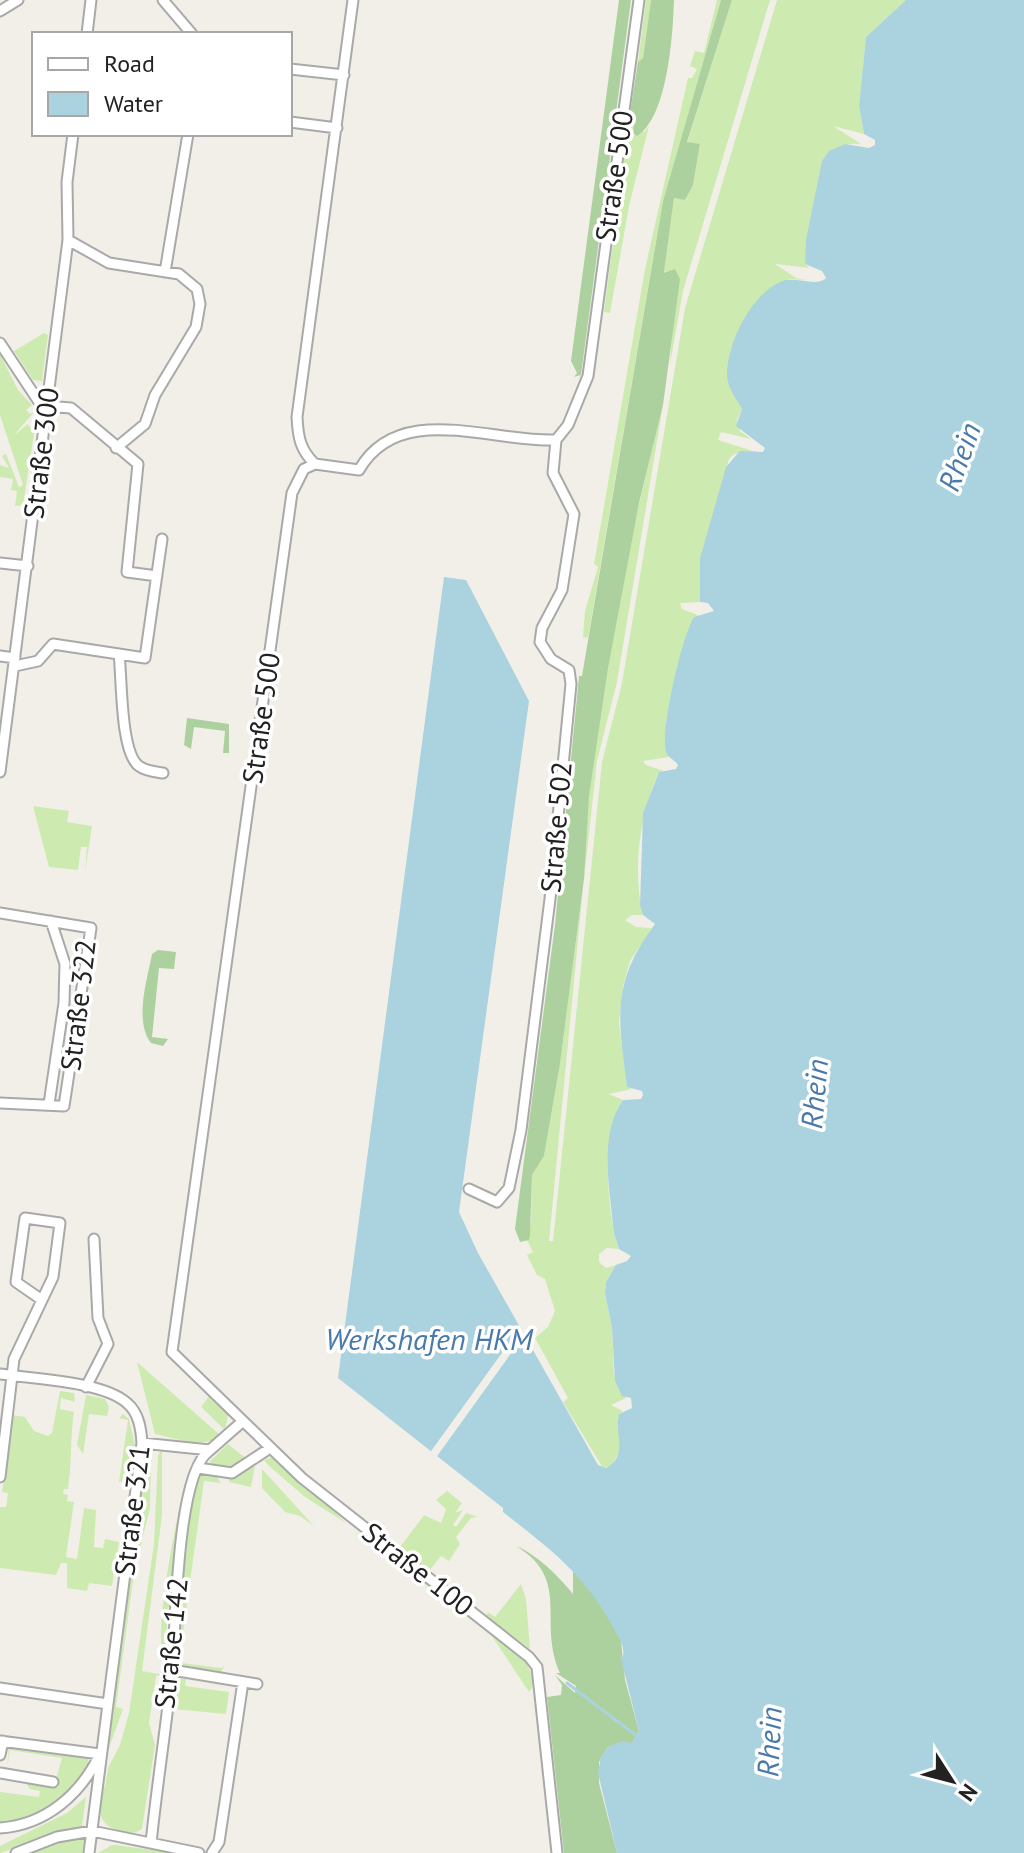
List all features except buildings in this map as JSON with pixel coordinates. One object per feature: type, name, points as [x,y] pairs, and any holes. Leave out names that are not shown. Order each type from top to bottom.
[{"type":"street","points":[[0,11],[18,0]]},
{"type":"street","points":[[87,32],[91,0]]},
{"type":"street","points":[[163,0],[191,32]]},
{"type":"street","points":[[353,0],[297,417],[298,440],[315,464],[359,470],[374,450],[404,432],[425,429],[532,441],[556,440]]},
{"type":"street","name":"Straße 500","points":[[556,440],[568,425],[588,376],[639,0]]},
{"type":"street","points":[[292,69],[344,75]]},
{"type":"street","points":[[292,122],[337,128]]},
{"type":"street","name":"Straße 300","points":[[0,772],[68,240],[67,182],[73,136]]},
{"type":"street","points":[[165,272],[188,136]]},
{"type":"street","points":[[68,240],[109,263],[179,274],[197,289],[200,304],[196,327],[155,395],[145,424],[116,448]]},
{"type":"street","points":[[0,343],[39,402],[46,406],[71,408],[138,464],[127,572],[157,576]]},
{"type":"street","name":"Straße 502","points":[[469,1189],[497,1202],[509,1188],[521,1130],[550,899],[571,684],[569,670],[551,659],[540,642],[542,628],[562,590],[574,514],[553,473],[556,440]]},
{"type":"street","name":"Straße 500","points":[[243,1421],[172,1352],[292,493],[304,469],[315,464]]},
{"type":"street","points":[[0,656],[15,662],[38,661],[53,644],[145,658],[162,539]]},
{"type":"street","points":[[0,563],[28,566]]},
{"type":"street","points":[[119,654],[123,723],[134,761],[144,769],[163,773]]},
{"type":"street","name":"Straße 322","points":[[0,913],[91,928],[64,1106],[0,1103]]},
{"type":"street","points":[[49,1104],[64,1003],[65,964],[51,921]]},
{"type":"street","points":[[0,1477],[14,1359],[53,1277],[60,1223],[25,1218],[16,1282],[42,1300]]},
{"type":"street","points":[[86,1387],[108,1344],[98,1318],[94,1239]]},
{"type":"street","name":"Straße 321","points":[[0,1374],[103,1390],[127,1403],[141,1427],[142,1443],[89,1853]]},
{"type":"street","points":[[142,1443],[210,1450],[243,1421]]},
{"type":"street","name":"Straße 100","points":[[243,1421],[302,1478],[488,1623],[537,1667],[557,1853]]},
{"type":"street","points":[[198,1468],[232,1473],[270,1448]]},
{"type":"street","name":"Straße 142","points":[[151,1843],[172,1670],[173,1613],[189,1491],[202,1455],[210,1450]]},
{"type":"street","points":[[172,1670],[257,1684]]},
{"type":"street","points":[[212,1853],[219,1842],[243,1682]]},
{"type":"street","points":[[0,1688],[108,1704]]},
{"type":"street","points":[[0,1755],[1,1741],[100,1754],[88,1780],[57,1807],[29,1821],[0,1828]]},
{"type":"street","points":[[0,1773],[53,1782]]},
{"type":"street","points":[[16,1853],[57,1837],[92,1831],[199,1853]]},
{"type":"green space","points":[[619,0],[631,0],[581,375],[574,377],[577,373],[571,361]]},
{"type":"green space","points":[[646,0],[651,0],[643,58],[638,62]]},
{"type":"green space","points":[[651,0],[674,0],[672,32],[667,73],[656,111],[637,136],[629,120],[638,62],[643,58]]},
{"type":"green space","points":[[717,0],[721,0],[663,201],[588,638],[583,637],[585,611],[598,567],[594,564],[645,269],[688,78],[692,78],[697,69],[690,66],[695,51],[704,53]]},
{"type":"green space","points":[[721,0],[732,0],[687,142],[700,144],[693,185],[685,200],[674,198],[664,273],[675,269],[680,279],[663,405],[639,503],[608,668],[589,796],[584,879],[560,1064],[544,1156],[532,1175],[530,1236],[529,1240],[520,1242],[515,1229],[555,925],[579,676],[582,676],[663,201]]},
{"type":"green space","points":[[732,0],[770,0],[683,291],[670,364],[672,334],[664,274],[674,197],[685,200],[693,184],[700,145],[687,143]]},
{"type":"green space","points":[[777,0],[906,0],[866,37],[859,106],[864,134],[833,126],[861,144],[837,148],[824,163],[807,249],[805,264],[809,268],[775,264],[796,278],[807,280],[789,279],[756,302],[744,319],[727,375],[742,409],[737,420],[740,431],[751,439],[721,432],[718,440],[756,452],[734,454],[729,459],[700,558],[700,602],[680,603],[682,609],[698,615],[694,617],[673,688],[666,729],[669,757],[643,761],[664,771],[659,772],[652,788],[640,842],[638,880],[643,915],[632,915],[625,920],[636,927],[652,928],[630,961],[623,986],[619,1022],[627,1087],[632,1089],[609,1094],[623,1100],[616,1114],[608,1151],[611,1215],[619,1249],[607,1248],[599,1254],[599,1262],[606,1268],[616,1265],[606,1282],[605,1293],[612,1328],[614,1374],[626,1398],[611,1405],[623,1411],[619,1414],[621,1449],[611,1466],[603,1468],[563,1402],[568,1398],[535,1338],[548,1327],[555,1311],[545,1279],[537,1275],[527,1255],[533,1252],[527,1240],[531,1223],[532,1175],[544,1156],[560,1064],[583,888],[549,1241],[553,1241],[602,762],[622,683],[685,308]]},
{"type":"green space","points":[[629,120],[644,132],[649,126],[629,206],[610,313],[604,312]]},
{"type":"green space","points":[[44,333],[48,335],[42,381],[33,380],[14,351]]},
{"type":"green space","points":[[0,354],[18,390],[32,405],[26,410],[30,414],[36,410],[14,435],[28,424],[34,434],[23,505],[15,506],[17,491],[11,490],[13,479],[0,477],[0,465],[9,468],[2,456],[6,454],[19,487],[23,485],[0,415]]},
{"type":"green space","points":[[663,405],[617,682],[597,761],[584,879],[592,760],[610,640]]},
{"type":"green space","points":[[187,718],[229,724],[229,753],[223,753],[225,731],[194,727],[191,749],[184,745]]},
{"type":"green space","points":[[33,806],[69,811],[67,822],[92,826],[85,872],[87,847],[81,847],[78,870],[49,867]]},
{"type":"green space","points":[[158,950],[176,952],[174,969],[159,968],[152,1037],[168,1039],[163,1046],[151,1043],[143,1023],[145,988],[152,954]]},
{"type":"green space","points":[[137,1362],[220,1435],[207,1442],[198,1442],[155,1434]]},
{"type":"green space","points":[[60,1391],[74,1393],[75,1402],[61,1398],[60,1409],[74,1412],[68,1489],[64,1489],[63,1494],[68,1495],[67,1501],[74,1502],[66,1557],[77,1559],[84,1508],[96,1510],[94,1547],[103,1548],[105,1539],[119,1542],[112,1586],[89,1583],[87,1591],[67,1588],[67,1563],[61,1563],[56,1575],[0,1568],[0,1507],[6,1507],[8,1493],[2,1492],[12,1415],[25,1417],[34,1431],[48,1436],[52,1433]]},
{"type":"green space","points":[[86,1395],[105,1399],[109,1407],[107,1416],[89,1414],[83,1454],[77,1445]]},
{"type":"green space","points":[[210,1395],[228,1415],[225,1430],[201,1407]]},
{"type":"green space","points":[[123,1414],[129,1419],[135,1445],[131,1478],[119,1482],[128,1420],[119,1418]]},
{"type":"green space","points":[[228,1444],[248,1460],[232,1468],[212,1467],[210,1461]]},
{"type":"green space","points":[[162,1448],[162,1515],[142,1671],[164,1675],[156,1676],[149,1723],[155,1745],[142,1829],[129,1833],[115,1830],[104,1822],[100,1795],[129,1713],[154,1544],[158,1456]]},
{"type":"green space","points":[[151,1453],[150,1508],[134,1573],[116,1707],[123,1709],[105,1759],[145,1463]]},
{"type":"green space","points":[[277,1457],[346,1523],[305,1497],[268,1465],[264,1460]]},
{"type":"green space","points":[[255,1466],[251,1487],[229,1482],[229,1479]]},
{"type":"green space","points":[[190,1469],[167,1618],[166,1663],[162,1651],[163,1601]]},
{"type":"green space","points":[[262,1469],[314,1526],[300,1516],[285,1512],[262,1488]]},
{"type":"green space","points":[[201,1474],[216,1475],[221,1483],[204,1481],[181,1663],[176,1636],[177,1610],[195,1485]]},
{"type":"green space","points":[[447,1491],[462,1503],[455,1513],[463,1510],[453,1525],[456,1527],[466,1513],[478,1517],[471,1518],[456,1537],[460,1544],[449,1561],[441,1556],[430,1570],[400,1547],[424,1515],[441,1523],[446,1509],[436,1500]]},
{"type":"green space","points":[[516,1546],[547,1566],[573,1594],[573,1568],[600,1602],[621,1640],[625,1680],[639,1731],[632,1743],[608,1747],[599,1762],[599,1783],[617,1853],[564,1853],[547,1697],[561,1695],[562,1685],[555,1675],[575,1693],[576,1686],[556,1673],[560,1673],[554,1654],[548,1587],[543,1573],[533,1559]]},
{"type":"green space","points":[[391,1553],[522,1657],[533,1679],[529,1692],[492,1636],[389,1556]]},
{"type":"green space","points":[[521,1584],[526,1599],[530,1649],[486,1616],[488,1612],[495,1617]]},
{"type":"green space","points":[[181,1663],[222,1668],[225,1665],[221,1672],[183,1667]]},
{"type":"green space","points":[[186,1679],[185,1686],[229,1692],[226,1714],[173,1709],[174,1684]]},
{"type":"green space","points":[[9,1747],[88,1758],[88,1776],[48,1808],[0,1824],[0,1792],[39,1797],[40,1791],[30,1789],[26,1783],[54,1787],[62,1758],[10,1750],[7,1766]]},
{"type":"green space","points":[[86,1797],[82,1826],[0,1853],[0,1846],[67,1813]]},
{"type":"green space","points":[[82,1837],[86,1842],[84,1853],[23,1853]]},
{"type":"green space","points":[[115,1845],[176,1853],[98,1853]]},
{"type":"water","points":[[906,0],[1024,0],[1024,1853],[617,1853],[598,1773],[601,1756],[608,1747],[622,1741],[632,1743],[639,1731],[620,1655],[623,1657],[620,1639],[603,1610],[566,1564],[503,1512],[503,1508],[338,1378],[444,577],[466,580],[529,701],[459,1212],[478,1253],[598,1465],[606,1468],[613,1463],[619,1451],[619,1414],[632,1408],[631,1398],[622,1396],[615,1381],[612,1328],[605,1293],[606,1282],[616,1265],[631,1256],[619,1249],[614,1233],[608,1182],[608,1147],[615,1114],[623,1100],[641,1099],[643,1095],[642,1091],[627,1087],[620,1020],[624,983],[631,964],[655,924],[643,915],[640,905],[643,813],[659,772],[676,769],[678,765],[666,752],[669,705],[689,627],[694,617],[714,611],[708,603],[700,602],[700,558],[726,467],[740,451],[763,452],[765,448],[736,426],[742,409],[729,385],[728,363],[742,322],[769,289],[786,280],[817,282],[826,278],[822,271],[805,264],[806,240],[822,161],[829,151],[845,144],[869,148],[875,145],[875,140],[864,134],[859,106],[866,37]]},
{"type":"pier","points":[[522,1325],[527,1331],[435,1459],[429,1454]]},
{"type":"waterway","points":[[567,1683],[638,1737]]},
{"type":"water label","name":"Rhein","points":[[960,457]]},
{"type":"water label","name":"Rhein","points":[[815,1094]]},
{"type":"water label","name":"Werkshafen HKM","points":[[429,1340]]},
{"type":"water label","name":"Rhein","points":[[770,1742]]}]
